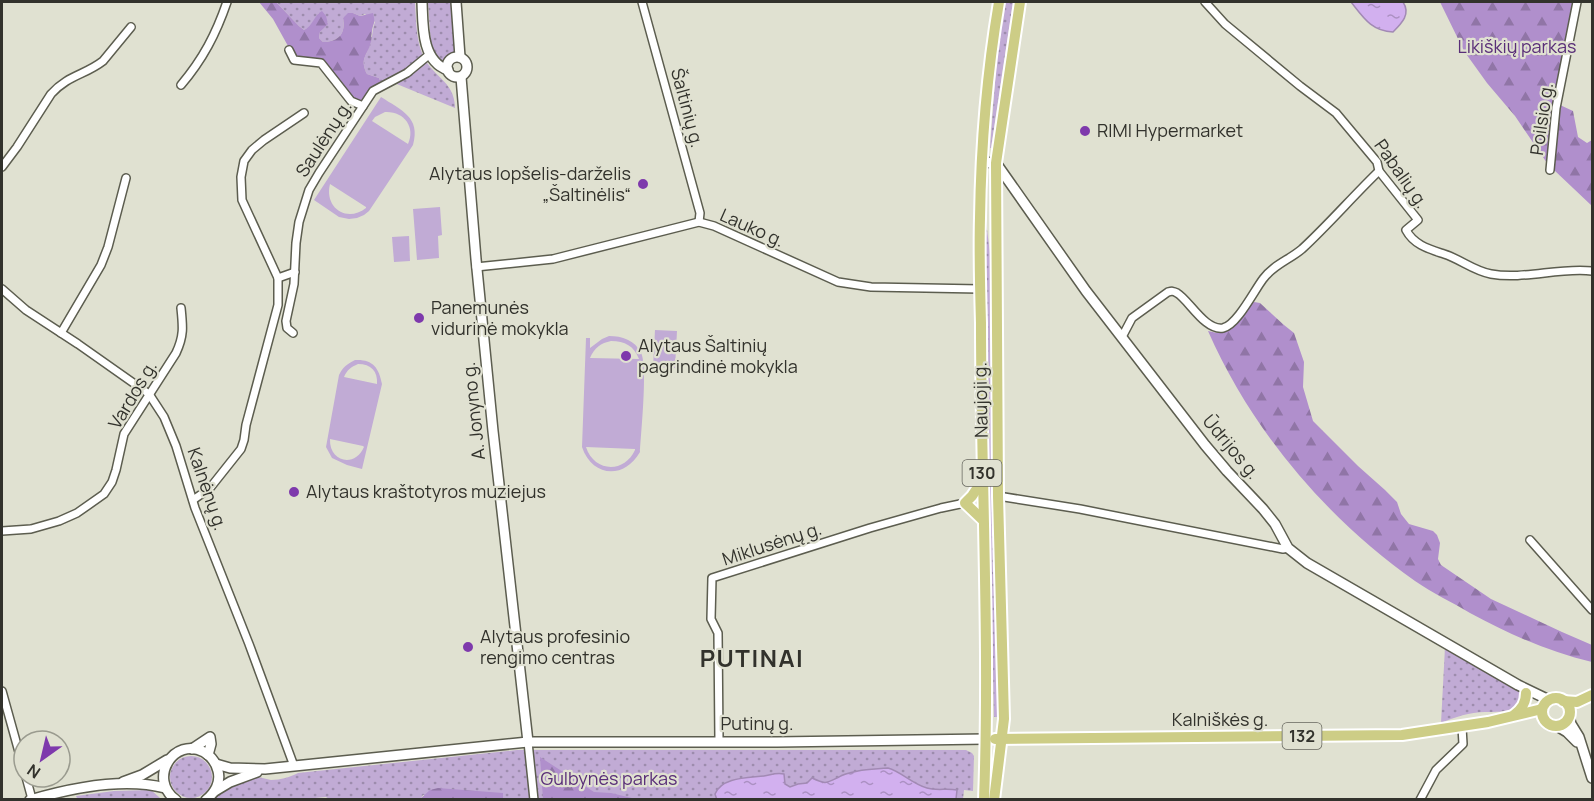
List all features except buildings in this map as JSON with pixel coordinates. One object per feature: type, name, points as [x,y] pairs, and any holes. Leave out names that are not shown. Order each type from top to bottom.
[{"type":"main road","points":[[422,2],[424,38],[436,63],[448,70],[454,77],[461,77],[466,73],[468,67],[466,61],[460,57],[454,57],[449,61],[448,70]]},
{"type":"main road","points":[[456,2],[460,57]]},
{"type":"main road","name":"Naujoji g.","points":[[984,800],[986,739],[980,220],[990,61],[999,2]]},
{"type":"main road","name":"Naujoji g.","points":[[994,800],[1004,719],[998,496],[996,164],[1020,2]]},
{"type":"main road","name":"A. Jonyno g.","points":[[461,77],[476,267],[528,742]]},
{"type":"main road","points":[[982,162],[996,164]]},
{"type":"main road","name":"Ūdrijos g.","points":[[996,164],[1077,280],[1205,445],[1275,524],[1288,548],[1307,563],[1522,689],[1545,706]]},
{"type":"main road","points":[[982,481],[965,503],[983,520]]},
{"type":"main road","points":[[1512,716],[1522,707],[1526,698],[1522,689]]},
{"type":"main road","name":"132","points":[[1545,706],[1557,698],[1577,702],[1593,695]]},
{"type":"main road","points":[[1563,701],[1568,706],[1571,724],[1579,737],[1593,778]]},
{"type":"main road","points":[[1557,726],[1563,724],[1569,715],[1593,701]]},
{"type":"main road","points":[[1545,706],[1542,715],[1545,721]]},
{"type":"main road","name":"Kalniškės g.","points":[[986,739],[1402,735],[1488,722],[1545,706]]},
{"type":"main road","name":"Kalniškės g.","points":[[1488,722],[1534,719],[1545,721]]},
{"type":"main road","name":"132","points":[[1545,721],[1557,726]]},
{"type":"main road","points":[[1557,726],[1581,746]]},
{"type":"main road","points":[[118,784],[142,775],[181,751],[192,749],[210,737],[208,755]]},
{"type":"main road","name":"Putinų g.","points":[[216,764],[230,768],[265,769],[528,742],[986,739]]},
{"type":"main road","points":[[192,749],[204,752],[216,764],[219,778],[214,792]]},
{"type":"main road","points":[[167,793],[164,772],[171,757]]},
{"type":"main road","name":"Putinų g.","points":[[206,800],[230,782],[265,769]]},
{"type":"main road","points":[[31,799],[72,790],[118,784],[151,784],[176,800]]},
{"type":"street","points":[[181,85],[198,64],[211,41],[227,2]]},
{"type":"street","name":"Šaltinių g.","points":[[642,2],[700,213],[699,222]]},
{"type":"street","name":"Pabalių g.","points":[[1205,2],[1225,24],[1336,114],[1377,162],[1379,171],[1418,220],[1406,230],[1421,246],[1491,274],[1528,274],[1571,269],[1593,271]]},
{"type":"street","name":"Poilsio g.","points":[[1550,171],[1556,108],[1577,2]]},
{"type":"street","points":[[2,167],[51,94],[67,80],[103,62],[131,27]]},
{"type":"street","points":[[289,50],[294,60],[321,63],[351,101],[363,106]]},
{"type":"street","name":"Saulėnų g.","points":[[293,333],[287,328],[286,321],[292,295],[299,222],[309,190],[373,91],[407,73],[430,54]]},
{"type":"street","name":"Saulėnų g.","points":[[193,500],[210,488],[241,449],[278,305],[278,278],[242,200],[241,177],[244,161],[264,140],[304,113]]},
{"type":"street","points":[[1122,338],[1132,318],[1168,292],[1173,291],[1178,293],[1207,322],[1220,329],[1225,327],[1243,309],[1267,274],[1302,249],[1379,171]]},
{"type":"street","points":[[61,333],[101,265],[126,178]]},
{"type":"street","name":"Lauko g.","points":[[476,267],[553,259],[699,222],[714,226],[838,282],[872,287],[980,289]]},
{"type":"street","points":[[278,278],[295,272]]},
{"type":"street","name":"Kalnėnų g.","points":[[2,289],[26,310],[149,394],[164,417],[294,766]]},
{"type":"street","name":"Vardos g.","points":[[2,531],[32,529],[59,522],[77,513],[104,494],[116,470],[124,434],[182,340],[184,328],[181,308]]},
{"type":"street","points":[[998,496],[1015,497],[1283,549],[1288,548]]},
{"type":"street","name":"Miklusėnų g.","points":[[720,741],[718,633],[711,619],[712,578],[870,528],[965,503]]},
{"type":"street","points":[[1530,540],[1593,610]]},
{"type":"street","points":[[2,691],[13,729]]},
{"type":"street","points":[[1420,800],[1436,770],[1464,744],[1462,727]]},
{"type":"street","points":[[528,742],[534,800]]},
{"type":"green space","points":[[259,2],[276,2],[304,30],[322,11],[328,24],[320,32],[319,38],[323,42],[329,42],[340,36],[344,23],[343,18],[348,13],[360,16],[373,13],[372,39],[364,64],[367,74],[379,78],[381,83],[371,90],[363,101],[358,102],[324,63],[293,55],[273,19]]},
{"type":"green space","points":[[276,2],[415,2],[417,34],[422,53],[426,61],[447,84],[454,99],[455,108],[387,80],[381,83],[379,78],[367,74],[364,60],[370,46],[375,22],[365,14],[360,16],[353,13],[343,18],[344,23],[340,36],[329,42],[323,42],[319,38],[320,32],[328,23],[319,13],[310,27],[304,30]]},
{"type":"green space","points":[[428,2],[453,2],[455,59],[450,64],[441,62],[431,45]]},
{"type":"green space","points":[[1004,2],[1013,2],[990,148],[998,43]]},
{"type":"green space","name":"Likiškių parkas","points":[[1440,2],[1574,2],[1555,102],[1547,163],[1515,116],[1464,51]]},
{"type":"green space","points":[[381,97],[408,115],[414,128],[413,145],[369,211],[357,218],[339,217],[314,200]],"holes":[[[385,112],[398,114],[407,121],[410,132],[408,144],[372,121]],[[330,184],[366,207],[366,208],[352,214],[339,211],[330,200]]]},
{"type":"green space","points":[[1560,105],[1573,111],[1578,137],[1587,143],[1592,140],[1592,206],[1554,170]]},
{"type":"green space","points":[[440,207],[442,235],[438,236],[439,258],[417,260],[413,209]]},
{"type":"green space","points":[[985,214],[990,253],[998,717],[994,717]]},
{"type":"green space","points":[[409,236],[410,261],[394,262],[392,237]]},
{"type":"green space","points":[[1254,302],[1260,303],[1294,333],[1304,362],[1303,387],[1313,421],[1397,502],[1401,514],[1409,524],[1433,531],[1437,535],[1440,543],[1438,559],[1441,565],[1491,599],[1592,645],[1592,662],[1545,648],[1514,635],[1428,590],[1382,556],[1322,501],[1269,437],[1246,403],[1208,331],[1217,333],[1225,330]]},
{"type":"green space","points":[[655,330],[677,331],[675,368],[653,367]]},
{"type":"green space","points":[[609,336],[628,340],[641,353],[643,360],[644,385],[640,452],[626,467],[617,471],[601,469],[593,464],[582,447],[586,338],[590,338],[590,348]],"holes":[[[611,341],[628,345],[639,359],[590,358],[598,346]],[[586,447],[635,449],[635,450],[624,463],[609,467],[595,461]]]},
{"type":"green space","points":[[355,360],[366,361],[374,365],[382,384],[362,469],[332,458],[326,447],[339,375],[347,364]],"holes":[[[358,364],[367,365],[373,369],[377,384],[344,377],[346,372]],[[330,439],[363,446],[364,447],[355,458],[343,460],[334,453]]]},
{"type":"green space","points":[[1445,647],[1520,692],[1522,701],[1515,709],[1468,714],[1441,723]]},
{"type":"green space","name":"Gulbynės parkas","points":[[517,750],[966,750],[974,756],[973,791],[964,790],[963,799],[503,800],[503,798],[423,795],[420,800],[331,800],[326,797],[293,800],[210,800],[225,789],[252,777],[275,780],[298,773]]},
{"type":"green space","points":[[191,756],[199,757],[206,762],[211,769],[211,785],[206,792],[199,797],[191,798],[183,797],[176,792],[171,785],[170,777],[171,769],[176,762],[183,757]]},
{"type":"green space","points":[[540,757],[594,792],[611,793],[636,799],[543,799]]},
{"type":"green space","points":[[438,788],[503,793],[503,800],[420,799],[430,790]]},
{"type":"green space","points":[[151,790],[160,799],[78,800],[76,796],[114,791]]},
{"type":"water","points":[[1351,2],[1403,2],[1406,14],[1393,32],[1385,31],[1368,22]]},
{"type":"water","points":[[888,768],[927,788],[957,790],[956,799],[717,800],[715,794],[718,788],[729,781],[776,773],[784,774],[785,784],[790,787],[807,783],[812,778],[826,782],[851,773]]},
{"type":"place","name":"RIMI Hypermarket","points":[[1085,131]]},
{"type":"place","name":"Alytaus lopšelis-darželis „Šaltinėlis“","points":[[643,184]]},
{"type":"place","name":"Panemunės vidurinė mokykla","points":[[419,318]]},
{"type":"place","name":"Alytaus Šaltinių pagrindinė mokykla","points":[[626,356]]},
{"type":"place","name":"Alytaus kraštotyros muziejus","points":[[294,492]]},
{"type":"place","name":"Alytaus profesinio rengimo centras","points":[[468,647]]},
{"type":"district","name":"PUTINAI","points":[[752,659]]}]
